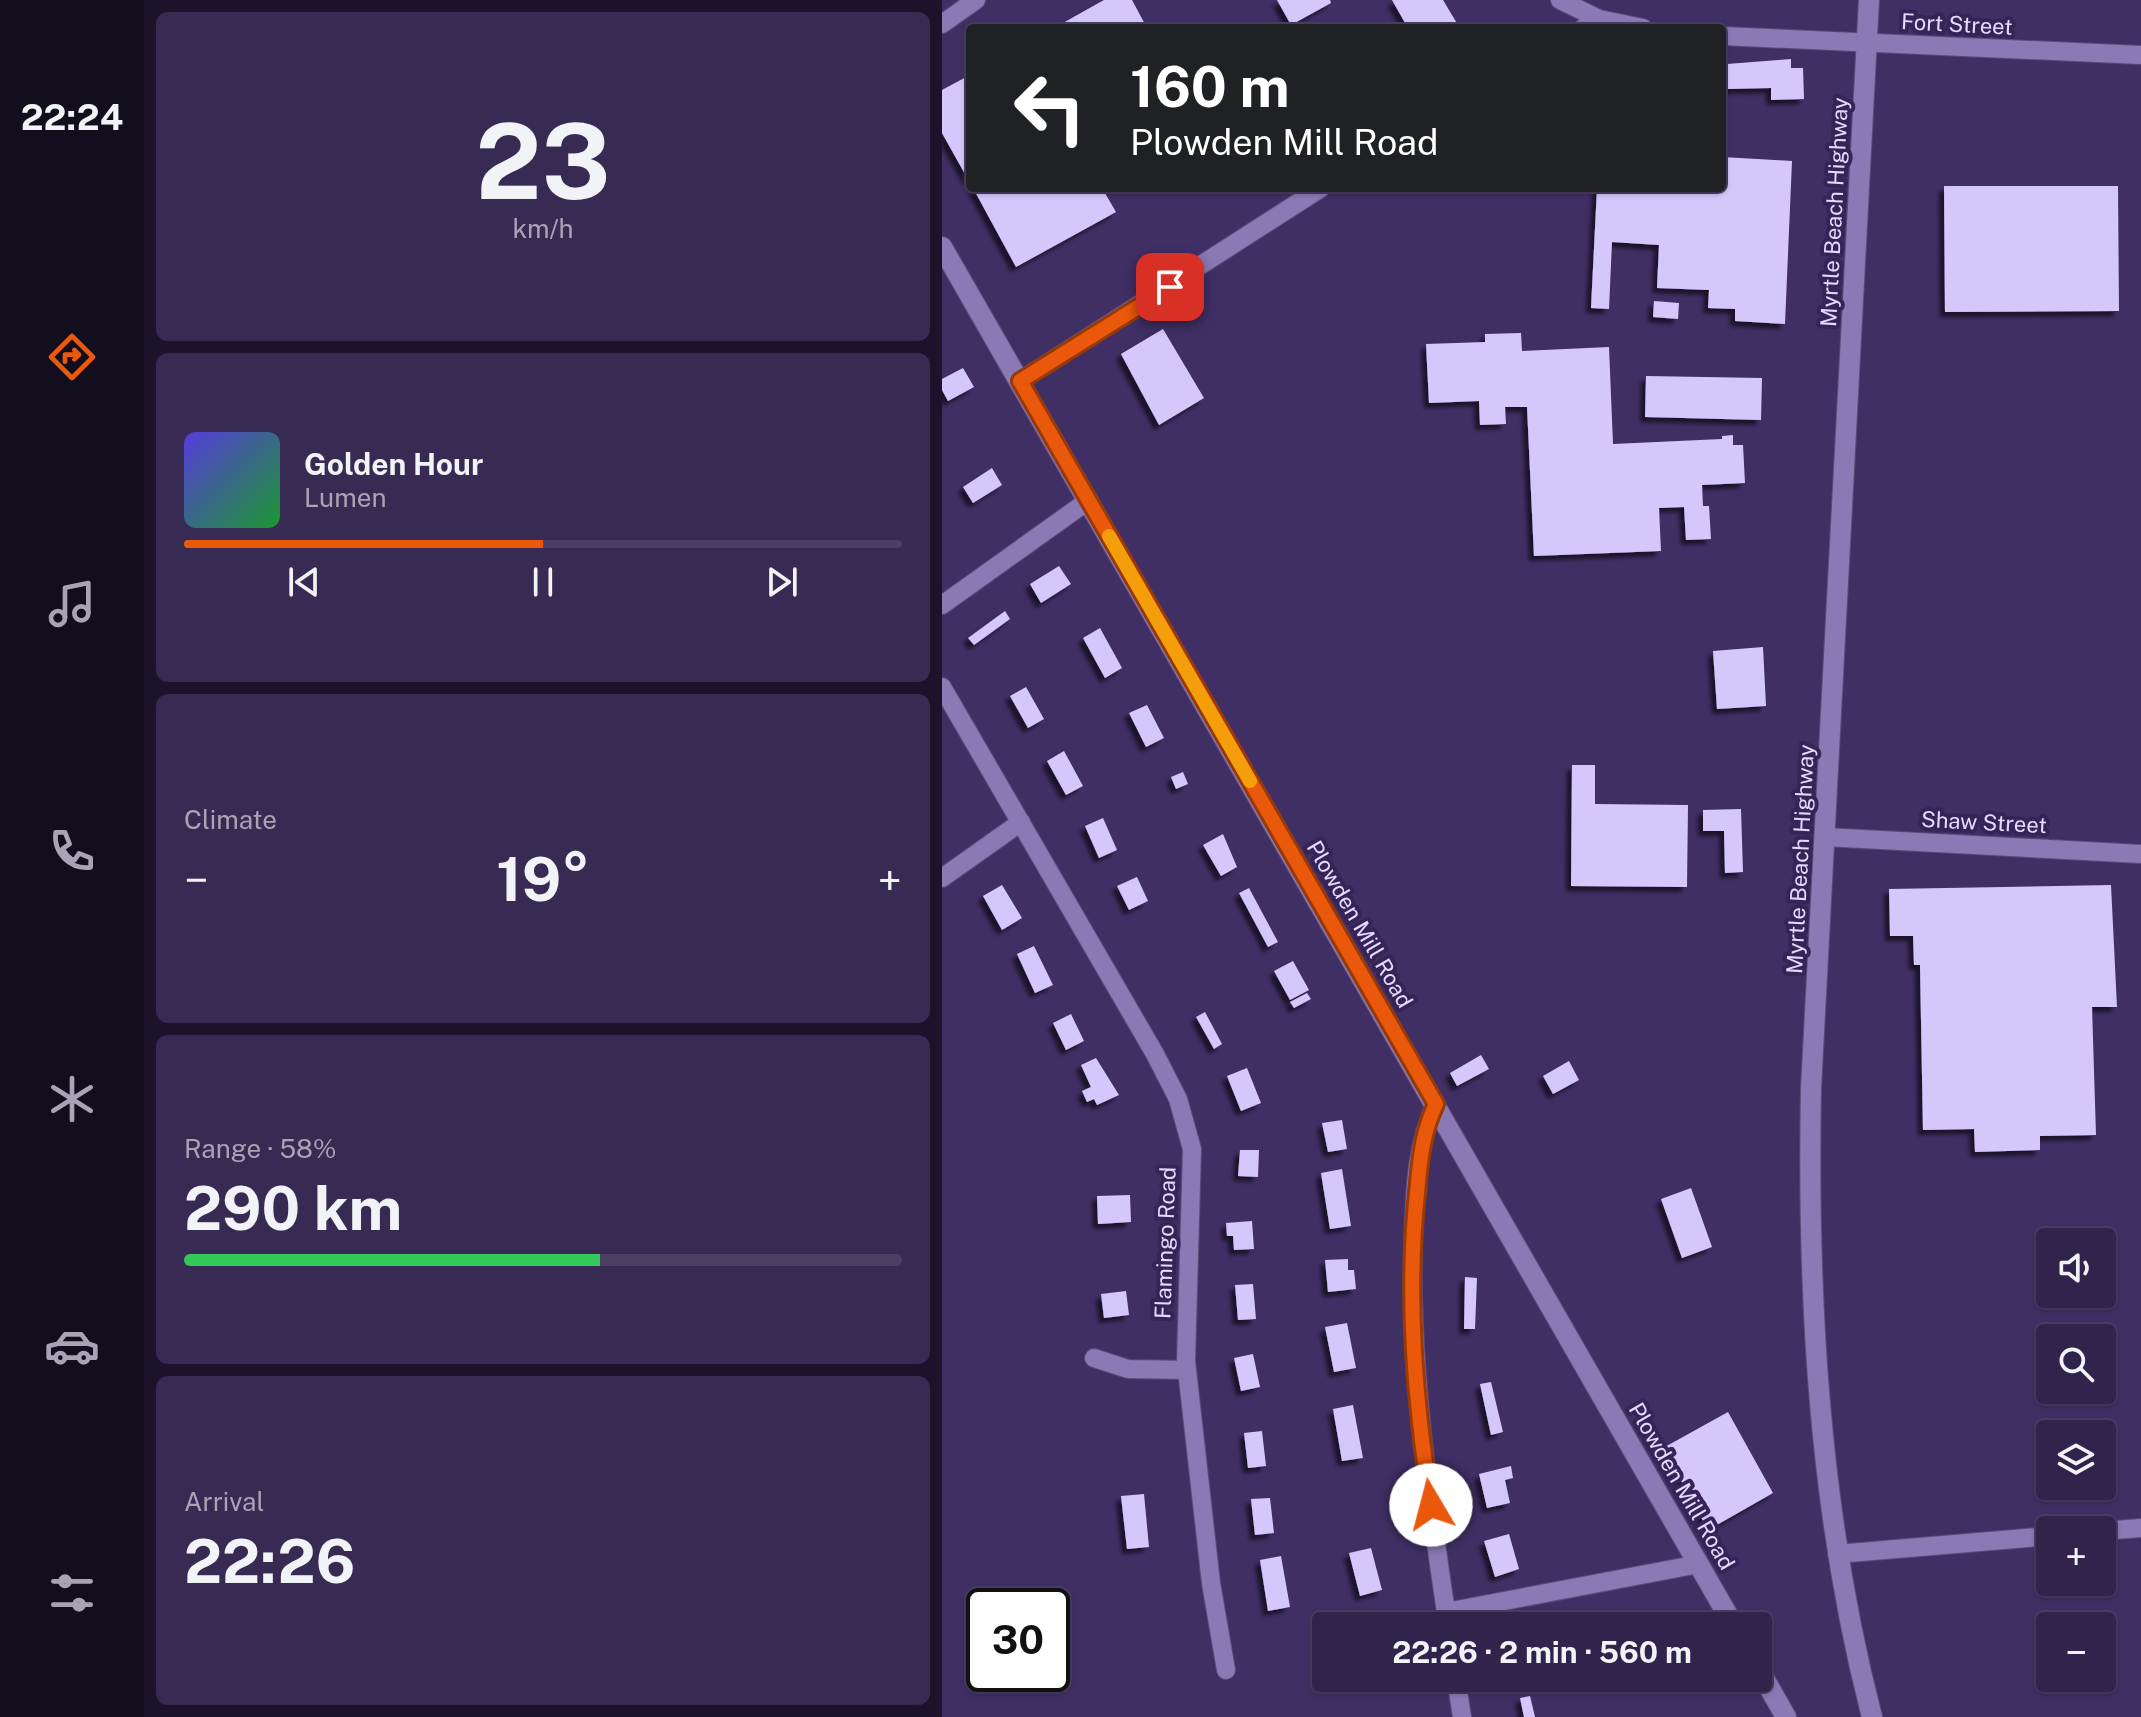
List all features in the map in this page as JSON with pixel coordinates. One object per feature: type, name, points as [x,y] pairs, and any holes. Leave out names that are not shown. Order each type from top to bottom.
[{"type":"main road","name":"Myrtle Beach Highway","points":[[1869,0],[1825,837],[1809,1211],[1812,1291],[1837,1554],[1872,1717]]},
{"type":"main road","name":"Plowden Mill Road","points":[[942,247],[1726,1612]]},
{"type":"main road","points":[[1772,1692],[1786,1717]]},
{"type":"street","points":[[942,24],[976,0]]},
{"type":"street","points":[[1560,0],[1591,23]]},
{"type":"street","name":"Fort Street","points":[[1726,36],[2141,55]]},
{"type":"street","points":[[1020,381],[1315,192]]},
{"type":"street","points":[[942,605],[1089,500]]},
{"type":"street","name":"Flamingo Road","points":[[942,687],[1155,1054],[1184,1115],[1194,1173],[1187,1244],[1187,1370],[1211,1583],[1226,1670]]},
{"type":"street","points":[[942,878],[1021,822]]},
{"type":"street","name":"Shaw Street","points":[[1825,837],[2141,854]]},
{"type":"street","points":[[1436,1104],[1422,1137],[1414,1217],[1411,1317],[1423,1451],[1446,1612]]},
{"type":"street","points":[[1094,1358],[1128,1369],[1187,1370]]},
{"type":"street","points":[[2116,1530],[2141,1528]]},
{"type":"street","points":[[1837,1554],[2036,1537]]},
{"type":"street","points":[[1479,1612],[1699,1564]]},
{"type":"street","points":[[1458,1692],[1462,1717]]},
{"type":"building","points":[[1104,0],[1132,0],[1145,24],[1061,24]]},
{"type":"building","points":[[1277,0],[1330,0],[1331,3],[1290,24]]},
{"type":"building","points":[[1392,0],[1443,0],[1457,24],[1406,24]]},
{"type":"building","points":[[1791,59],[1791,68],[1803,68],[1804,99],[1771,100],[1771,88],[1728,89],[1727,64]]},
{"type":"building","points":[[966,77],[966,176],[942,133],[942,90]]},
{"type":"building","points":[[1726,157],[1792,161],[1785,324],[1735,321],[1735,309],[1708,308],[1709,290],[1657,288],[1659,245],[1612,242],[1609,309],[1591,308],[1597,192],[1726,192]]},
{"type":"building","points":[[1944,186],[2118,186],[2119,311],[1945,312]]},
{"type":"building","points":[[975,192],[1104,192],[1116,212],[1016,267]]},
{"type":"building","points":[[1654,301],[1679,303],[1678,319],[1653,317]]},
{"type":"building","points":[[1163,329],[1204,398],[1159,425],[1121,354]]},
{"type":"building","points":[[1521,333],[1522,351],[1609,347],[1613,444],[1722,439],[1722,436],[1733,435],[1733,445],[1743,445],[1745,483],[1702,485],[1703,506],[1709,506],[1711,539],[1686,540],[1684,507],[1659,508],[1661,551],[1534,556],[1527,407],[1505,407],[1506,424],[1480,425],[1479,401],[1429,403],[1426,344],[1485,342],[1485,334]]},
{"type":"building","points":[[963,368],[974,387],[948,401],[942,390],[942,379]]},
{"type":"building","points":[[1646,376],[1762,378],[1761,420],[1645,417]]},
{"type":"building","points":[[992,468],[1002,485],[973,503],[963,487]]},
{"type":"building","points":[[1059,566],[1071,584],[1041,603],[1030,584]]},
{"type":"building","points":[[1005,611],[1010,619],[974,645],[968,638]]},
{"type":"building","points":[[1100,628],[1122,668],[1105,678],[1083,638]]},
{"type":"building","points":[[1763,647],[1766,706],[1717,709],[1713,651]]},
{"type":"building","points":[[1026,687],[1044,719],[1028,728],[1010,696]]},
{"type":"building","points":[[1147,705],[1164,738],[1146,747],[1129,713]]},
{"type":"building","points":[[1064,751],[1083,786],[1066,795],[1047,761]]},
{"type":"building","points":[[1572,765],[1595,765],[1595,804],[1688,805],[1687,887],[1571,886]]},
{"type":"building","points":[[1183,772],[1188,784],[1176,789],[1171,777]]},
{"type":"building","points":[[1741,809],[1743,872],[1725,873],[1724,831],[1703,831],[1703,810]]},
{"type":"building","points":[[1103,818],[1117,850],[1099,858],[1085,826]]},
{"type":"building","points":[[1223,834],[1237,867],[1221,876],[1203,845]]},
{"type":"building","points":[[1137,877],[1148,901],[1129,910],[1117,886]]},
{"type":"building","points":[[1002,885],[1022,918],[1002,930],[983,896]]},
{"type":"building","points":[[2111,885],[2117,1007],[2092,1007],[2096,1135],[2040,1136],[2040,1150],[1975,1152],[1974,1129],[1923,1130],[1920,965],[1914,965],[1913,936],[1890,936],[1889,889]]},
{"type":"building","points":[[1249,888],[1278,942],[1268,947],[1239,893]]},
{"type":"building","points":[[1034,946],[1053,985],[1035,993],[1017,954]]},
{"type":"building","points":[[1293,961],[1309,990],[1290,1000],[1274,971]]},
{"type":"building","points":[[1307,993],[1311,999],[1294,1008],[1290,1002]]},
{"type":"building","points":[[1205,1012],[1222,1044],[1214,1049],[1196,1017]]},
{"type":"building","points":[[1071,1014],[1084,1041],[1066,1050],[1053,1023]]},
{"type":"building","points":[[1481,1055],[1489,1069],[1457,1086],[1450,1073]]},
{"type":"building","points":[[1096,1058],[1119,1095],[1097,1105],[1094,1099],[1087,1102],[1082,1091],[1091,1087],[1081,1065]]},
{"type":"building","points":[[1569,1061],[1579,1080],[1553,1094],[1543,1076]]},
{"type":"building","points":[[1247,1068],[1261,1103],[1241,1111],[1227,1076]]},
{"type":"building","points":[[1342,1120],[1347,1149],[1328,1152],[1322,1123]]},
{"type":"building","points":[[1240,1150],[1259,1150],[1258,1177],[1238,1176]]},
{"type":"building","points":[[1342,1169],[1351,1226],[1330,1229],[1321,1173]]},
{"type":"building","points":[[1691,1188],[1712,1247],[1682,1258],[1661,1199]]},
{"type":"building","points":[[1130,1195],[1131,1222],[1098,1224],[1097,1196]]},
{"type":"building","points":[[1252,1221],[1254,1249],[1234,1250],[1233,1236],[1227,1236],[1226,1223]]},
{"type":"building","points":[[1348,1259],[1348,1270],[1354,1270],[1356,1289],[1328,1292],[1325,1260]]},
{"type":"building","points":[[1465,1277],[1477,1278],[1475,1329],[1464,1329]]},
{"type":"building","points":[[1253,1284],[1256,1319],[1238,1320],[1235,1285]]},
{"type":"building","points":[[1126,1291],[1129,1315],[1104,1318],[1101,1294]]},
{"type":"building","points":[[1347,1323],[1356,1368],[1334,1372],[1325,1327]]},
{"type":"building","points":[[1253,1354],[1260,1387],[1241,1391],[1234,1358]]},
{"type":"building","points":[[1491,1382],[1503,1432],[1491,1435],[1480,1384]]},
{"type":"building","points":[[1353,1405],[1363,1458],[1342,1461],[1333,1409]]},
{"type":"building","points":[[1728,1412],[1773,1493],[1708,1530],[1663,1448]]},
{"type":"building","points":[[1262,1431],[1266,1466],[1248,1468],[1244,1433]]},
{"type":"building","points":[[1511,1466],[1513,1478],[1505,1480],[1510,1503],[1487,1508],[1479,1474]]},
{"type":"building","points":[[1144,1494],[1149,1547],[1127,1549],[1121,1496]]},
{"type":"building","points":[[1270,1498],[1274,1533],[1255,1535],[1251,1499]]},
{"type":"building","points":[[1509,1534],[1519,1569],[1495,1577],[1484,1541]]},
{"type":"building","points":[[1371,1548],[1382,1590],[1360,1596],[1349,1553]]},
{"type":"building","points":[[1281,1556],[1290,1607],[1268,1611],[1260,1560]]},
{"type":"building","points":[[1530,1696],[1535,1717],[1524,1717],[1520,1698]]},
{"type":"slow traffic","points":[[1109,536],[1250,781]]},
{"type":"route","points":[[1170,287],[1020,381],[1436,1104],[1422,1137],[1414,1217],[1411,1317],[1431,1505]]}]
